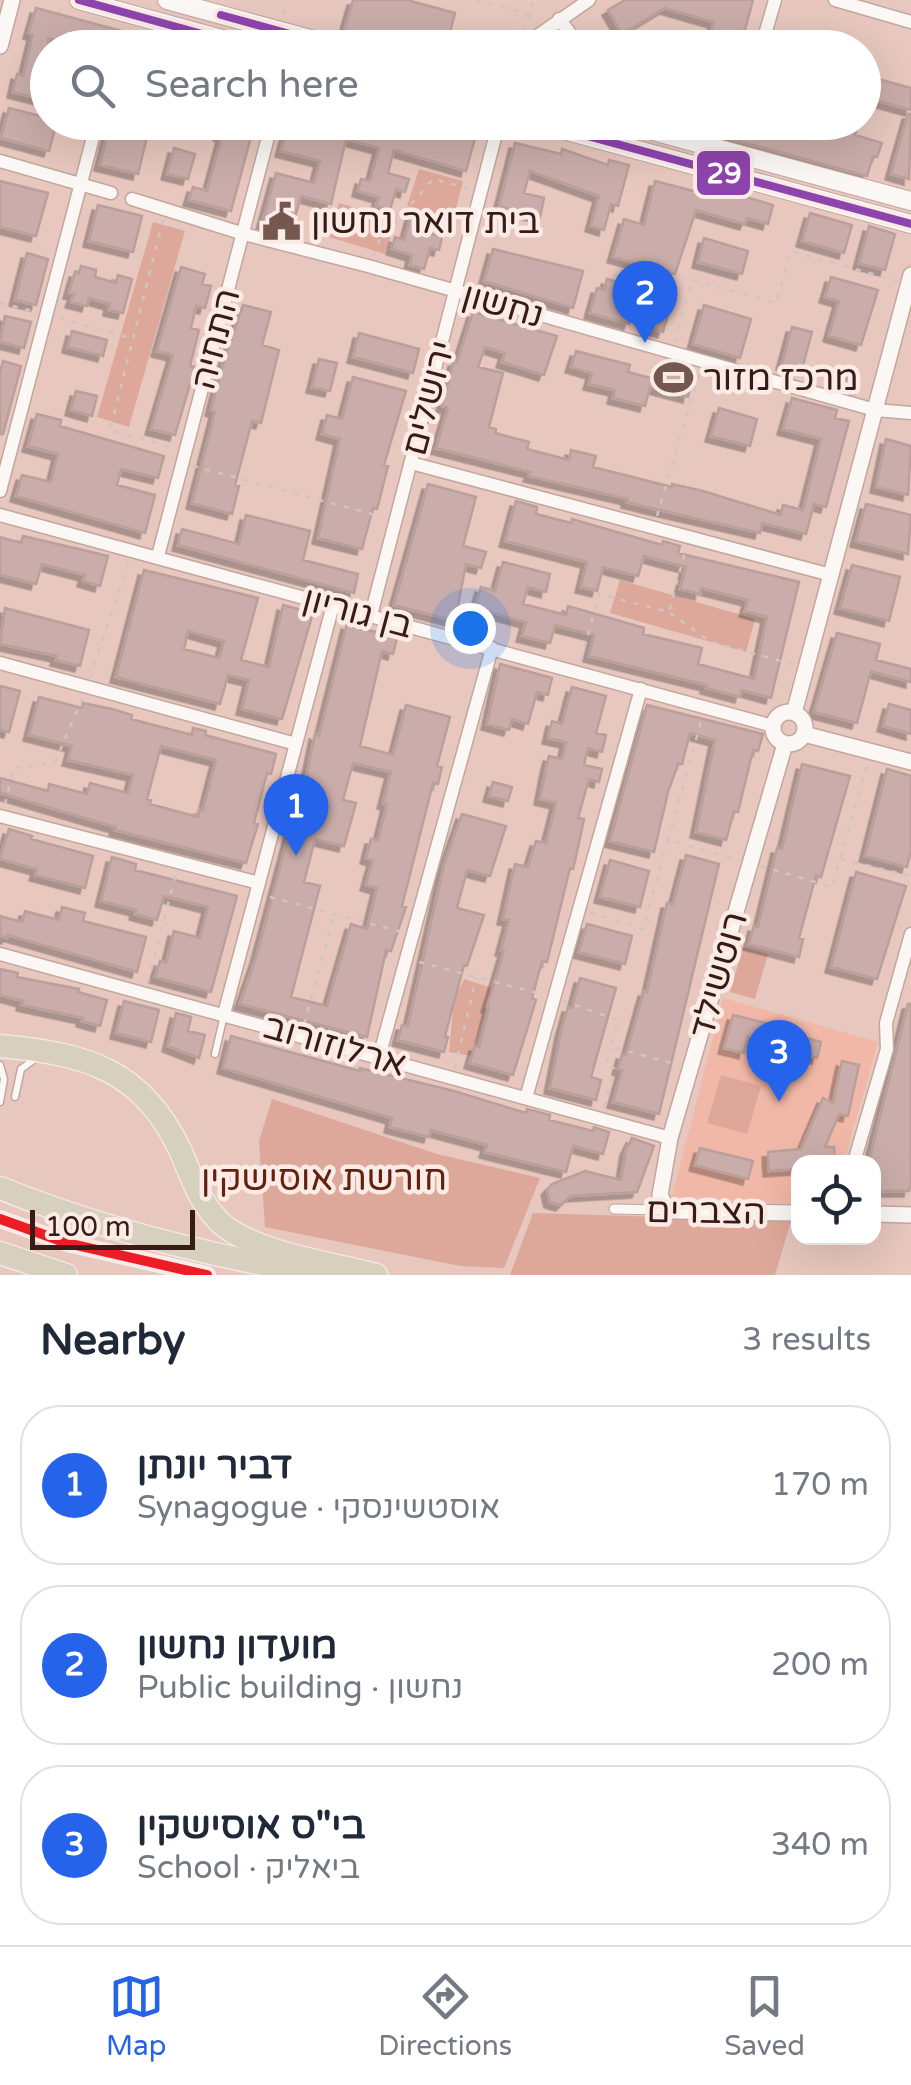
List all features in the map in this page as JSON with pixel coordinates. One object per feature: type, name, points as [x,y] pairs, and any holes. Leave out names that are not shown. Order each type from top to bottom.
[{"type":"highway","points":[[0,1046],[62,1054],[114,1072],[144,1096],[169,1129],[210,1212],[230,1230],[265,1246],[376,1275]]},
{"type":"highway","points":[[0,1188],[139,1234],[214,1254],[324,1275]]},
{"type":"highway","points":[[0,1253],[66,1275]]},
{"type":"main road","points":[[79,0],[191,30]]},
{"type":"main road","points":[[167,0],[276,30]]},
{"type":"main road","points":[[601,140],[911,224]]},
{"type":"main road","points":[[686,140],[911,201]]},
{"type":"street","points":[[0,46],[12,0]]},
{"type":"street","points":[[543,30],[589,0]]},
{"type":"street","points":[[766,30],[775,0]]},
{"type":"street","points":[[834,0],[911,22]]},
{"type":"street","points":[[559,18],[568,30]]},
{"type":"street","points":[[0,491],[93,140]]},
{"type":"street","name":"התחיה","points":[[158,556],[268,140]]},
{"type":"street","name":"ירושלים","points":[[371,615],[494,140]]},
{"type":"street","points":[[0,161],[111,193]]},
{"type":"street","name":"נחשון","points":[[132,199],[244,234],[875,410],[911,414]]},
{"type":"street","points":[[794,713],[910,280]]},
{"type":"street","points":[[411,462],[830,575]]},
{"type":"street","name":"בן גוריון","points":[[0,515],[774,726]]},
{"type":"street","points":[[224,1014],[334,605]]},
{"type":"street","points":[[379,1057],[492,648]]},
{"type":"street","points":[[0,663],[296,744]]},
{"type":"street","points":[[526,1098],[641,689]]},
{"type":"street","points":[[794,713],[804,721],[804,734],[800,741],[785,744],[775,737],[774,726],[779,716],[794,713]]},
{"type":"street","points":[[804,734],[911,762]]},
{"type":"street","name":"רוטשילד","points":[[666,1207],[660,1195],[670,1138],[785,744]]},
{"type":"street","points":[[1,816],[178,862],[258,888]]},
{"type":"street","points":[[856,1155],[886,1049],[886,1023],[911,934]]},
{"type":"street","name":"ארלוזורוב","points":[[0,954],[670,1138]]},
{"type":"street","name":"הצברים","points":[[614,1209],[666,1207],[687,1211],[791,1213]]},
{"type":"street","points":[[881,1214],[911,1215]]},
{"type":"lane","points":[[215,1054],[224,1014]]},
{"type":"lane","points":[[15,1097],[24,1064],[62,1054]]},
{"type":"lane","points":[[0,1065],[4,1079],[0,1102]]},
{"type":"path","points":[[280,30],[286,0]]},
{"type":"path","points":[[476,0],[529,14]]},
{"type":"path","points":[[525,30],[533,0]]},
{"type":"path","points":[[121,30],[126,12]]},
{"type":"path","points":[[368,266],[379,241],[433,179],[481,192]]},
{"type":"path","points":[[166,209],[110,430],[183,458],[396,521]]},
{"type":"path","points":[[672,352],[692,280],[776,303],[791,251],[910,280]]},
{"type":"path","points":[[0,302],[133,339]]},
{"type":"path","points":[[654,527],[702,362]]},
{"type":"path","points":[[669,612],[689,537]]},
{"type":"path","points":[[1,816],[14,768],[55,762],[87,687],[132,550]]},
{"type":"path","points":[[578,672],[599,594],[669,612],[709,640],[806,668]]},
{"type":"path","points":[[579,908],[644,929],[705,707]]},
{"type":"path","points":[[668,840],[832,887],[871,751]]},
{"type":"path","points":[[841,859],[911,876]]},
{"type":"path","points":[[146,993],[178,862]]},
{"type":"path","points":[[258,888],[413,935]]},
{"type":"path","points":[[300,1035],[334,914]]},
{"type":"path","points":[[452,1077],[476,977]]},
{"type":"path","points":[[601,1119],[614,1068],[606,1066],[611,1047]]},
{"type":"shaded area","points":[[723,998],[878,1042],[846,1155],[791,1155],[791,1204],[672,1197]]},
{"type":"green space","points":[[419,169],[463,181],[452,224],[407,206]]},
{"type":"green space","points":[[339,203],[395,220],[385,254],[329,237]]},
{"type":"green space","points":[[153,222],[185,231],[129,427],[97,417]]},
{"type":"green space","points":[[620,580],[755,619],[746,652],[610,613]]},
{"type":"green space","points":[[743,947],[768,954],[755,999],[730,992]]},
{"type":"green space","points":[[464,979],[492,988],[472,1056],[449,1052],[454,1000]]},
{"type":"green space","points":[[721,1075],[761,1086],[747,1134],[707,1123]]},
{"type":"green space","name":"חורשת אוסישקין","points":[[272,1099],[437,1154],[540,1178],[504,1268],[460,1266],[265,1227],[259,1141]]},
{"type":"green space","points":[[533,1213],[791,1221],[775,1275],[510,1275]]},
{"type":"building","points":[[353,0],[407,0],[455,13],[451,30],[344,30]]},
{"type":"building","points":[[625,0],[753,0],[745,30],[712,30],[714,22],[665,8],[629,30],[620,30],[608,10]]},
{"type":"building","points":[[36,8],[118,30],[30,30],[29,33]]},
{"type":"building","points":[[30,47],[30,96],[13,92],[17,74],[23,76]]},
{"type":"building","points":[[881,80],[911,88],[911,110],[881,102]]},
{"type":"building","points":[[9,108],[30,113],[30,140],[52,140],[49,151],[1,138]]},
{"type":"building","points":[[911,114],[909,179],[891,174]]},
{"type":"building","points":[[106,140],[146,140],[138,174],[100,165]]},
{"type":"building","points":[[221,140],[250,140],[231,211],[189,200],[193,187],[207,191]]},
{"type":"building","points":[[284,140],[346,140],[331,204],[301,196],[291,232],[262,224],[276,173],[314,183],[320,161],[281,151]]},
{"type":"building","points":[[350,140],[475,140],[466,171],[394,150],[388,173],[409,179],[405,192],[396,189],[390,210],[376,206],[379,197],[358,191],[361,179],[370,181],[379,148]]},
{"type":"building","points":[[736,140],[882,143],[867,176]]},
{"type":"building","points":[[515,143],[561,154],[562,149],[608,165],[609,160],[629,165],[618,206],[611,204],[604,230],[591,226],[599,196],[530,171],[524,193],[544,198],[540,217],[499,206]]},
{"type":"building","points":[[174,148],[195,154],[188,179],[167,174]]},
{"type":"building","points":[[0,181],[48,193],[36,236],[0,227]]},
{"type":"building","points":[[655,181],[709,195],[712,187],[773,205],[768,224],[747,218],[745,224],[696,210],[675,274],[613,257],[624,219],[644,225]]},
{"type":"building","points":[[98,205],[142,216],[133,252],[89,241]]},
{"type":"building","points":[[810,213],[852,225],[844,253],[802,241]]},
{"type":"building","points":[[411,215],[425,219],[421,231],[442,237],[439,250],[430,248],[424,269],[410,265],[412,255],[392,249],[395,237],[404,240]]},
{"type":"building","points":[[869,226],[895,234],[885,270],[859,263]]},
{"type":"building","points":[[704,238],[748,251],[742,274],[698,262]]},
{"type":"building","points":[[493,249],[583,271],[573,308],[484,281]]},
{"type":"building","points":[[27,253],[48,259],[36,305],[15,300]]},
{"type":"building","points":[[81,266],[96,270],[95,277],[116,283],[118,275],[132,279],[123,313],[89,298],[87,306],[71,302],[74,294],[69,293],[75,272],[79,273]]},
{"type":"building","points":[[181,267],[205,274],[202,284],[211,286],[205,308],[196,306],[191,328],[199,330],[190,366],[195,367],[175,435],[151,429],[173,355],[157,351]]},
{"type":"building","points":[[831,277],[878,290],[861,345],[829,336],[839,301],[825,297]]},
{"type":"building","points":[[607,279],[639,288],[629,324],[590,313],[597,288],[604,290]]},
{"type":"building","points":[[654,299],[671,304],[663,332],[646,327]]},
{"type":"building","points":[[243,305],[271,312],[262,345],[279,350],[261,423],[252,421],[235,485],[239,486],[232,514],[192,503],[215,412],[211,410]]},
{"type":"building","points":[[704,305],[751,319],[740,358],[693,344]]},
{"type":"building","points":[[473,312],[557,336],[544,375],[502,362],[505,353],[485,347],[478,367],[503,373],[489,427],[496,429],[495,433],[529,442],[527,449],[569,460],[571,450],[596,456],[593,467],[703,491],[781,515],[783,505],[803,510],[821,439],[783,429],[792,398],[837,410],[835,418],[849,421],[826,507],[814,504],[806,534],[762,523],[760,533],[627,502],[628,499],[529,476],[531,472],[436,448],[448,408],[442,406],[454,361],[457,362]]},
{"type":"building","points":[[5,316],[31,322],[24,348],[0,342]]},
{"type":"building","points":[[792,327],[812,332],[802,369],[782,364]]},
{"type":"building","points":[[72,331],[107,340],[103,356],[68,347]]},
{"type":"building","points":[[359,333],[419,349],[413,373],[353,357]]},
{"type":"building","points":[[576,351],[630,365],[628,372],[662,381],[665,371],[692,378],[688,397],[650,387],[645,406],[613,398],[615,390],[589,384],[592,373],[571,367]]},
{"type":"building","points":[[319,359],[337,363],[330,391],[312,387]]},
{"type":"building","points":[[3,361],[21,366],[0,434],[0,373]]},
{"type":"building","points":[[833,372],[859,379],[855,394],[829,387]]},
{"type":"building","points":[[353,377],[406,391],[384,465],[388,466],[377,509],[373,508],[362,549],[318,538],[340,439],[322,434],[327,415],[342,419]]},
{"type":"building","points":[[76,391],[97,396],[92,416],[71,410]]},
{"type":"building","points":[[719,408],[757,419],[750,446],[711,436]]},
{"type":"building","points":[[37,414],[61,420],[60,426],[164,456],[158,478],[121,469],[117,485],[155,495],[145,533],[16,496],[22,475],[51,482],[58,454],[28,446]]},
{"type":"building","points":[[886,439],[911,446],[908,495],[876,487]]},
{"type":"building","points":[[428,484],[476,497],[463,546],[486,552],[481,568],[466,564],[455,621],[394,605]]},
{"type":"building","points":[[516,501],[537,507],[536,514],[571,523],[572,519],[662,545],[663,541],[680,546],[678,553],[799,582],[771,698],[742,690],[740,697],[589,656],[594,635],[555,625],[550,643],[522,636],[526,622],[475,608],[481,587],[495,591],[503,562],[550,574],[546,592],[528,587],[523,604],[566,615],[568,606],[644,628],[643,634],[702,648],[698,664],[754,679],[767,617],[745,611],[748,600],[701,588],[700,594],[680,589],[686,567],[644,556],[638,576],[603,567],[597,591],[581,587],[587,562],[505,541]]},
{"type":"building","points":[[866,504],[911,515],[908,554],[856,541]]},
{"type":"building","points":[[246,515],[310,531],[303,560],[358,574],[354,593],[178,545],[182,529],[239,544]]},
{"type":"building","points":[[23,536],[108,556],[100,586],[83,581],[85,575],[42,564],[36,584],[0,575],[0,537],[21,543]]},
{"type":"building","points":[[852,565],[900,577],[889,621],[840,608]]},
{"type":"building","points":[[144,570],[258,598],[241,660],[269,667],[283,605],[313,613],[282,719],[242,709],[249,680],[228,675],[220,704],[116,677]],"holes":[[[188,631],[224,641],[219,658],[184,649]]]},
{"type":"building","points":[[5,608],[89,630],[80,666],[56,660],[57,656],[0,644]]},
{"type":"building","points":[[347,624],[397,638],[393,654],[382,651],[360,746],[393,755],[406,705],[450,717],[437,766],[442,767],[438,784],[433,783],[402,906],[406,907],[391,951],[386,950],[367,1037],[240,1004],[304,789],[315,734],[319,736]],"holes":[[[353,763],[391,772],[378,840],[371,839],[366,858],[373,860],[366,885],[377,888],[367,929],[351,924],[327,1006],[291,997],[320,886],[304,882],[315,839],[344,846],[356,803],[343,800]]]},
{"type":"building","points":[[837,633],[880,644],[876,660],[911,669],[911,682],[871,671],[857,723],[814,712]]},
{"type":"building","points":[[500,664],[552,678],[548,695],[537,692],[528,724],[512,719],[509,730],[487,724]]},
{"type":"building","points":[[0,686],[20,691],[9,732],[0,730]]},
{"type":"building","points":[[572,687],[606,696],[596,733],[606,735],[602,752],[588,748],[584,765],[602,769],[599,782],[589,779],[578,818],[584,819],[573,869],[570,868],[547,962],[542,961],[532,998],[536,1000],[513,1075],[470,1063],[475,1046],[479,1047],[504,951],[501,950],[509,920],[503,919],[515,864],[528,867],[536,841],[546,843],[556,803],[540,799],[546,768],[549,756],[562,759],[566,742],[548,738],[552,721],[562,724]]},
{"type":"building","points":[[39,697],[82,708],[83,703],[112,709],[132,715],[131,719],[192,735],[193,728],[206,731],[205,735],[276,754],[271,774],[267,773],[246,863],[115,830],[116,827],[0,793],[0,778],[48,791],[49,784],[87,794],[90,783],[128,793],[133,775],[68,760],[72,746],[29,735]],"holes":[[[161,746],[216,760],[198,817],[150,804],[147,799]]]},
{"type":"building","points":[[889,704],[911,710],[911,734],[883,726]]},
{"type":"building","points":[[647,705],[763,734],[758,751],[753,750],[738,812],[734,811],[726,840],[696,832],[715,740],[690,733],[682,764],[678,764],[668,792],[654,852],[610,841]]},
{"type":"building","points":[[802,764],[850,776],[821,877],[816,875],[799,938],[803,939],[799,957],[749,944],[754,926],[758,927],[777,848],[782,849]]},
{"type":"building","points":[[887,769],[911,776],[911,850],[907,867],[865,856]]},
{"type":"building","points":[[493,782],[512,787],[508,801],[489,796]]},
{"type":"building","points":[[462,814],[506,826],[490,876],[467,870],[457,908],[484,915],[467,966],[464,965],[444,1052],[398,1040],[402,1025],[408,1026],[444,865]]},
{"type":"building","points":[[9,829],[93,856],[85,888],[35,875],[37,869],[0,859]]},
{"type":"building","points":[[686,855],[719,864],[659,1114],[613,1102],[622,1054],[626,1055],[644,991],[647,992],[667,903],[673,904]]},
{"type":"building","points":[[112,857],[136,864],[135,870],[237,896],[211,992],[155,977],[160,961],[166,963],[174,931],[200,938],[208,907],[164,896],[157,920],[101,901]]},
{"type":"building","points":[[610,860],[649,871],[640,907],[600,897]]},
{"type":"building","points":[[856,872],[906,886],[877,979],[831,967]]},
{"type":"building","points":[[62,907],[85,913],[83,921],[146,937],[137,972],[8,935],[0,936],[0,916],[22,922],[25,911],[59,920]]},
{"type":"building","points":[[587,924],[632,936],[625,964],[579,952]]},
{"type":"building","points":[[0,969],[107,1000],[100,1026],[82,1021],[83,1018],[22,1005],[23,1001],[0,995]]},
{"type":"building","points":[[580,978],[616,988],[591,1077],[601,1080],[596,1100],[550,1088],[561,1032]]},
{"type":"building","points":[[124,1001],[159,1010],[151,1042],[116,1033]]},
{"type":"building","points":[[911,1004],[909,1191],[881,1191],[881,1155],[871,1155]]},
{"type":"building","points":[[176,1013],[191,1017],[188,1031],[205,1035],[199,1058],[168,1046]]},
{"type":"building","points":[[733,1015],[770,1024],[766,1041],[748,1036],[744,1053],[724,1048]]},
{"type":"building","points":[[231,1036],[360,1071],[454,1091],[526,1113],[527,1109],[550,1115],[549,1120],[593,1131],[594,1127],[609,1132],[603,1154],[573,1146],[566,1172],[485,1152],[487,1145],[431,1130],[429,1137],[390,1127],[392,1118],[223,1068]]},
{"type":"building","points":[[799,1036],[821,1042],[817,1058],[794,1052]]},
{"type":"building","points":[[842,1061],[859,1065],[848,1116],[839,1114],[825,1147],[834,1147],[835,1155],[791,1155],[791,1169],[769,1171],[768,1152],[801,1149],[823,1098],[833,1103]]},
{"type":"building","points":[[632,1138],[654,1146],[637,1192],[570,1196],[561,1205],[550,1202],[547,1190],[552,1184],[585,1171],[621,1180]]},
{"type":"building","points":[[700,1148],[753,1161],[748,1179],[695,1165]]},
{"type":"transit line","name":"29","points":[[79,0],[188,30]]},
{"type":"transit line","name":"29","points":[[221,15],[276,30]]},
{"type":"transit line","name":"29","points":[[602,140],[911,224]]},
{"type":"transit line","points":[[0,1219],[67,1243],[207,1275]]},
{"type":"place","name":"בית דואר נחשון","points":[[281,221]]},
{"type":"place","name":"מועדון נחשון","points":[[645,343]]},
{"type":"place","name":"מרכז מזור","points":[[673,378]]},
{"type":"place","name":"דביר יונתן","points":[[296,856]]},
{"type":"place","name":"בי\"ס אוסישקין","points":[[779,1102]]}]
